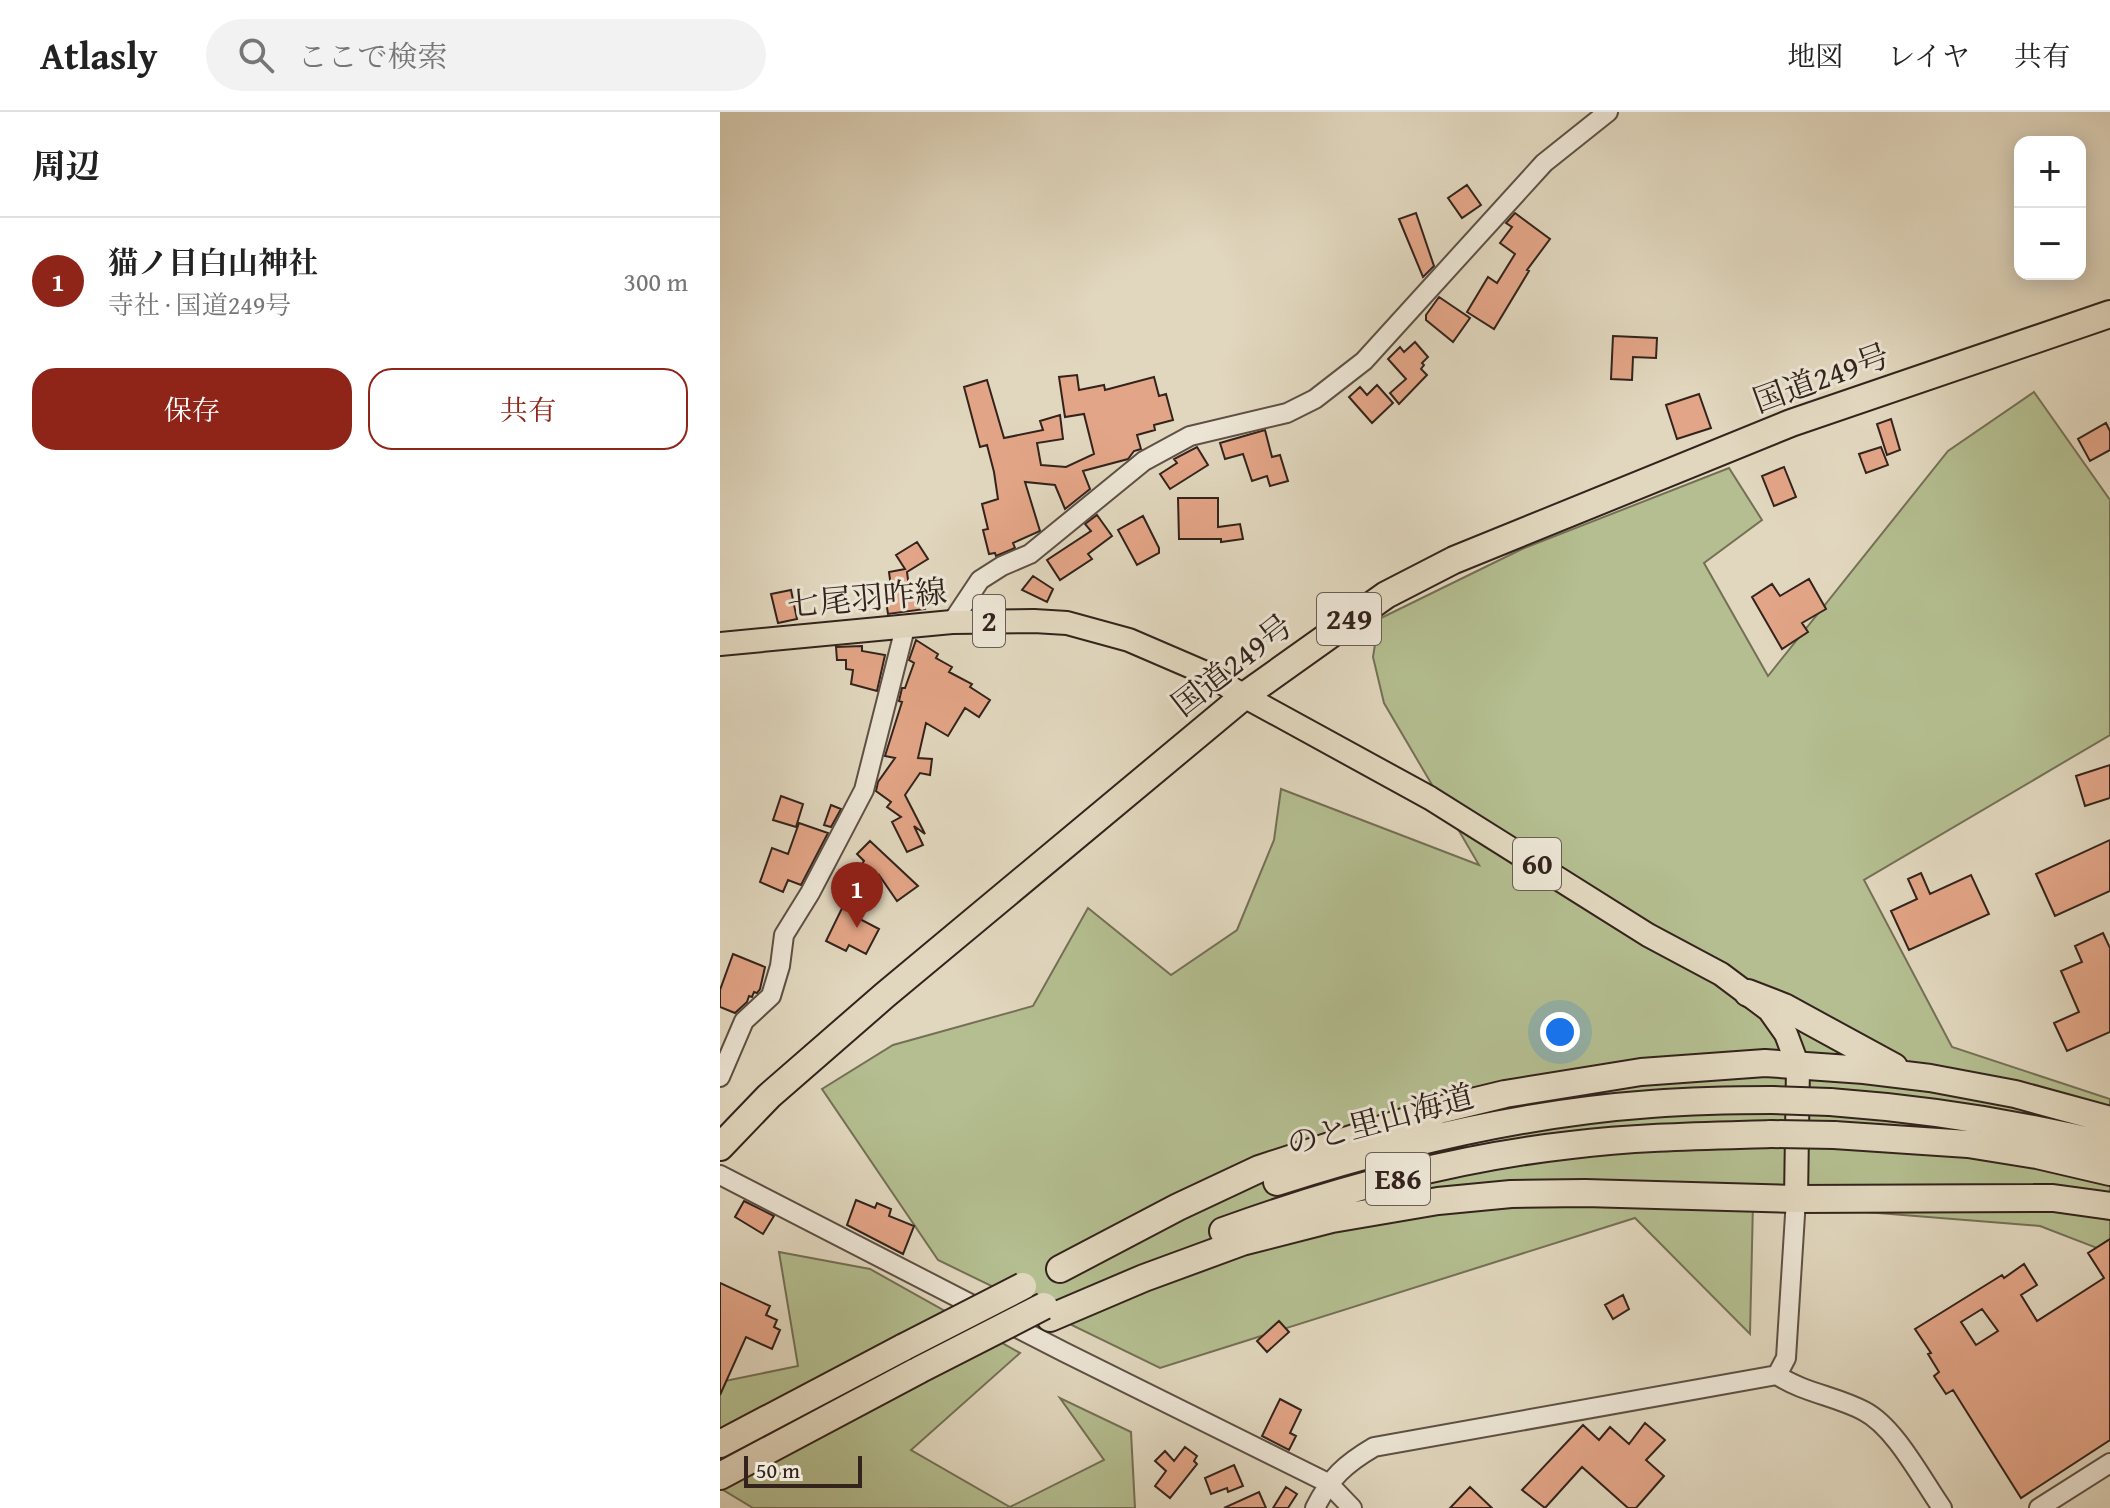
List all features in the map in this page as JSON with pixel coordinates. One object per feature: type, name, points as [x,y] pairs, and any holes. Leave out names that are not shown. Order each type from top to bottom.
[{"type":"highway","name":"国道249号","points":[[720,1147],[769,1096],[873,1005],[1244,696],[1374,603],[1454,560],[1791,423],[2110,314]]},
{"type":"highway","points":[[1748,993],[1784,1007],[1888,1065],[1918,1076]]},
{"type":"highway","points":[[1060,1269],[1178,1207],[1259,1169],[1443,1109],[1505,1094],[1641,1072],[1765,1063],[1918,1076],[2015,1094],[2110,1120]]},
{"type":"highway","name":"のと里山海道","points":[[720,1444],[1060,1269],[1251,1190],[1416,1142],[1484,1127],[1564,1113],[1650,1104],[1772,1100],[1830,1102],[1972,1116],[2040,1128],[2110,1146]]},
{"type":"highway","name":"のと里山海道","points":[[1047,1312],[1148,1261],[1257,1219],[1366,1186],[1491,1158],[1569,1145],[1655,1138],[1834,1135],[1968,1144],[2037,1155],[2110,1172]]},
{"type":"highway","points":[[720,1476],[967,1345],[1047,1312],[1242,1242],[1332,1219],[1438,1201],[1511,1194],[1796,1199],[2053,1198],[2110,1206]]},
{"type":"main road","name":"七尾羽咋線","points":[[720,644],[952,622],[1067,623],[1129,640],[1208,674],[1244,696]]},
{"type":"main road","name":"60","points":[[1244,696],[1430,798],[1648,935],[1721,974],[1769,1010],[1786,1034],[1798,1066],[1796,1199]]},
{"type":"street","points":[[952,622],[980,580],[1030,554],[1144,461],[1190,436],[1287,413],[1315,399],[1364,361],[1544,163],[1608,112]]},
{"type":"street","points":[[720,1077],[744,1021],[771,996],[780,966],[784,935],[810,893],[864,790],[905,628]]},
{"type":"street","points":[[720,1175],[1064,1352],[1328,1483],[1352,1508]]},
{"type":"street","points":[[1777,1375],[1786,1358],[1796,1199]]},
{"type":"street","points":[[1315,1508],[1328,1483],[1352,1460],[1374,1447],[1777,1375],[1793,1385],[1862,1410],[1882,1423],[1942,1508]]},
{"type":"street","points":[[2039,1508],[2110,1463]]},
{"type":"green space","points":[[2034,392],[2110,500],[2110,735],[1864,880],[1952,1047],[2110,1099],[2110,1253],[2040,1226],[1753,1203],[1750,1334],[1635,1218],[1160,1368],[938,1260],[822,1089],[893,1045],[1033,1006],[1088,908],[1171,975],[1237,930],[1274,840],[1281,789],[1479,865],[1384,703],[1373,657],[1379,619],[1522,549],[1729,468],[1762,520],[1704,563],[1768,676],[1948,451]]},
{"type":"green space","points":[[779,1252],[870,1269],[1020,1353],[911,1450],[1010,1507],[1104,1460],[1060,1398],[1131,1432],[1135,1508],[753,1508],[720,1488],[720,1382],[798,1366]]},
{"type":"building","points":[[1467,185],[1481,205],[1462,218],[1448,198]]},
{"type":"building","points":[[1416,213],[1434,266],[1423,277],[1399,219]]},
{"type":"building","points":[[1515,213],[1550,239],[1527,270],[1494,329],[1467,312],[1488,277],[1497,283],[1515,254],[1500,243],[1512,227],[1506,223]]},
{"type":"building","points":[[1439,297],[1470,318],[1453,342],[1426,320],[1426,315]]},
{"type":"building","points":[[1613,336],[1657,338],[1656,358],[1633,357],[1632,380],[1611,379]]},
{"type":"building","points":[[1415,342],[1428,357],[1421,369],[1427,375],[1399,404],[1390,393],[1406,379],[1388,359],[1400,347],[1404,352]]},
{"type":"building","points":[[1077,375],[1079,390],[1104,385],[1105,390],[1154,377],[1159,396],[1166,394],[1173,420],[1154,425],[1155,430],[1137,435],[1141,449],[1134,451],[1128,459],[1083,471],[1090,489],[1065,509],[1055,485],[1025,482],[1040,531],[1013,543],[1015,548],[996,556],[995,553],[989,554],[983,530],[988,529],[982,504],[998,499],[994,472],[987,445],[980,447],[964,387],[987,380],[1004,438],[1043,430],[1040,421],[1060,415],[1063,439],[1037,443],[1041,465],[1066,467],[1094,454],[1084,414],[1065,417],[1059,377]]},
{"type":"building","points":[[1377,385],[1393,403],[1372,423],[1349,397],[1360,387],[1367,395]]},
{"type":"building","points":[[1699,394],[1711,428],[1677,439],[1666,405]]},
{"type":"building","points":[[1891,419],[1900,450],[1887,455],[1877,424]]},
{"type":"building","points":[[2106,423],[2110,431],[2110,450],[2090,461],[2078,439]]},
{"type":"building","points":[[1265,430],[1272,457],[1280,455],[1288,481],[1270,486],[1267,476],[1252,481],[1243,454],[1225,459],[1220,443]]},
{"type":"building","points":[[1197,447],[1208,465],[1170,489],[1160,474],[1177,463],[1174,459]]},
{"type":"building","points":[[1881,447],[1888,465],[1866,473],[1859,454]]},
{"type":"building","points":[[1784,467],[1796,497],[1774,506],[1762,476]]},
{"type":"building","points":[[1178,498],[1218,498],[1218,527],[1240,524],[1243,539],[1221,542],[1221,539],[1179,539]]},
{"type":"building","points":[[1097,515],[1112,536],[1088,554],[1092,559],[1060,580],[1047,560],[1091,531],[1085,524]]},
{"type":"building","points":[[1143,516],[1159,553],[1137,565],[1118,530]]},
{"type":"building","points":[[917,542],[928,559],[907,572],[910,595],[928,592],[930,604],[924,605],[925,609],[888,614],[885,595],[888,594],[887,587],[891,587],[889,572],[905,569],[896,555]]},
{"type":"building","points":[[1033,576],[1053,589],[1047,602],[1022,590]]},
{"type":"building","points":[[1809,579],[1826,609],[1802,623],[1808,632],[1782,649],[1752,597],[1772,584],[1780,596]]},
{"type":"building","points":[[791,590],[797,619],[778,623],[771,594]]},
{"type":"building","points":[[916,640],[938,654],[936,658],[952,667],[949,672],[972,684],[970,687],[990,700],[979,717],[965,708],[948,736],[926,723],[918,758],[932,759],[930,775],[920,773],[905,795],[925,834],[914,826],[923,845],[907,852],[892,822],[901,817],[887,807],[891,802],[876,791],[878,782],[895,758],[885,756],[902,702],[899,701],[902,688],[905,688],[914,663],[909,660]]},
{"type":"building","points":[[862,646],[862,651],[885,655],[877,691],[851,684],[853,670],[846,669],[846,660],[837,660],[836,647]]},
{"type":"building","points":[[2110,765],[2110,798],[2085,806],[2076,776]]},
{"type":"building","points":[[781,796],[803,804],[796,827],[773,820]]},
{"type":"building","points":[[831,805],[841,809],[831,827],[824,825]]},
{"type":"building","points":[[799,823],[828,833],[801,885],[788,880],[783,892],[760,882],[772,848],[788,854]]},
{"type":"building","points":[[2110,840],[2110,891],[2055,916],[2036,874]]},
{"type":"building","points":[[870,841],[918,886],[897,901],[879,875],[852,915],[879,929],[866,954],[849,945],[846,951],[826,941],[849,894],[844,891],[864,861],[857,854]]},
{"type":"building","points":[[1921,873],[1930,894],[1971,875],[1989,914],[1909,950],[1891,911],[1917,899],[1908,879]]},
{"type":"building","points":[[2103,933],[2110,948],[2110,1032],[2067,1051],[2054,1023],[2079,1012],[2061,971],[2082,962],[2075,946]]},
{"type":"building","points":[[733,954],[765,967],[760,989],[752,997],[749,996],[735,1013],[720,1007],[720,990]]},
{"type":"building","points":[[856,1200],[875,1208],[877,1203],[891,1209],[889,1216],[914,1226],[903,1254],[847,1225]]},
{"type":"building","points":[[744,1201],[774,1216],[763,1234],[735,1217]]},
{"type":"building","points":[[2110,1239],[2110,1440],[2021,1498],[1953,1390],[1946,1394],[1934,1376],[1939,1372],[1915,1329],[2024,1264],[2037,1285],[2021,1295],[2037,1321],[2104,1278],[2088,1253]],"holes":[[[1982,1309],[1998,1331],[1976,1345],[1961,1322]]]},
{"type":"building","points":[[720,1283],[770,1306],[766,1315],[777,1320],[774,1327],[780,1330],[772,1349],[746,1337],[720,1395]]},
{"type":"building","points":[[1623,1295],[1629,1309],[1613,1319],[1605,1305]]},
{"type":"building","points":[[1279,1321],[1289,1332],[1267,1352],[1257,1341]]},
{"type":"building","points":[[1280,1399],[1301,1410],[1290,1433],[1296,1436],[1289,1450],[1262,1436]]},
{"type":"building","points":[[1645,1423],[1665,1440],[1646,1460],[1664,1476],[1636,1508],[1628,1508],[1582,1467],[1545,1508],[1522,1490],[1583,1425],[1599,1440],[1610,1427],[1629,1444]]},
{"type":"building","points":[[1185,1447],[1197,1456],[1194,1461],[1197,1464],[1170,1498],[1155,1486],[1166,1471],[1155,1461],[1165,1451],[1174,1461]]},
{"type":"building","points":[[1234,1465],[1243,1486],[1211,1494],[1205,1478]]},
{"type":"building","points":[[1286,1487],[1297,1494],[1288,1508],[1273,1508]]},
{"type":"building","points":[[1470,1487],[1492,1508],[1450,1508]]},
{"type":"building","points":[[1259,1492],[1266,1508],[1224,1508]]},
{"type":"place","name":"猫ノ目白山神社","points":[[857,928]]}]
